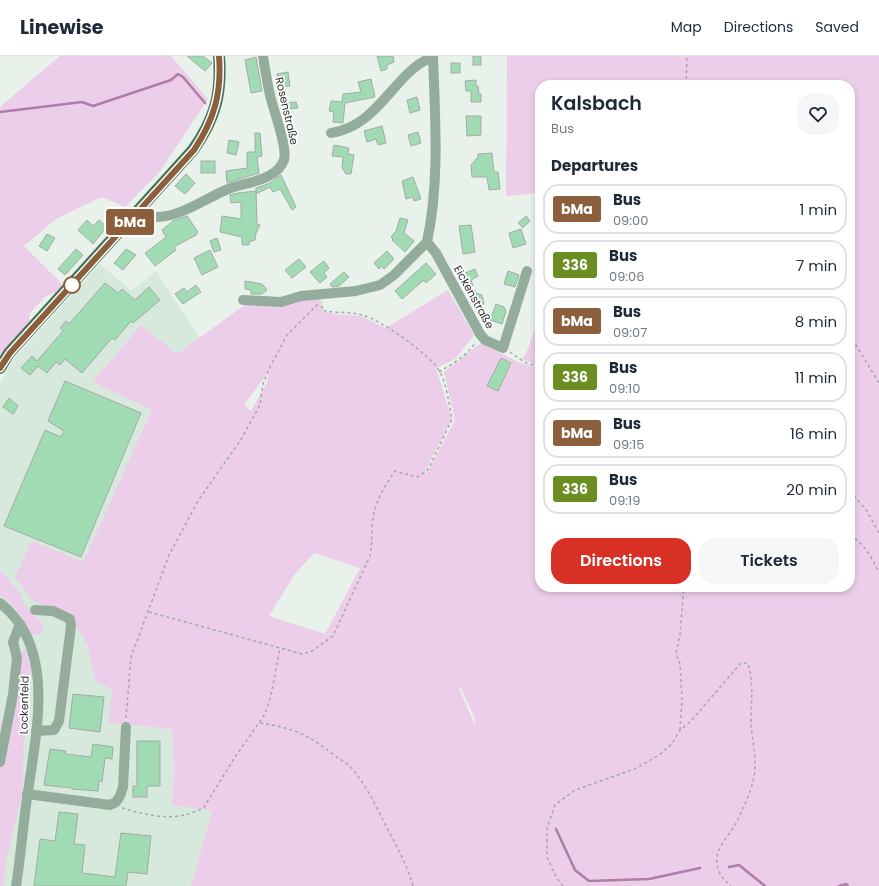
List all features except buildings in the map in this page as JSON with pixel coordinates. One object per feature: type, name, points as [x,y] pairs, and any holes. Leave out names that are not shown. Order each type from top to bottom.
[{"type":"main road","points":[[0,368],[14,348],[180,167],[204,134],[219,97],[219,56]]},
{"type":"street","name":"Rosenstraße","points":[[138,213],[156,218],[173,215],[212,198],[234,186],[262,179],[272,173],[284,160],[284,148],[270,95],[263,56]]},
{"type":"street","points":[[243,300],[281,302],[301,296],[356,291],[380,285],[394,275],[427,242],[433,214],[436,182],[433,56],[419,64],[379,106],[361,120],[343,132],[331,133]]},
{"type":"street","name":"Eickenstraße","points":[[427,242],[436,253],[480,334],[485,340],[503,348],[527,271]]},
{"type":"street","name":"Lockenfeld","points":[[0,603],[9,610],[20,624],[31,648],[37,669],[38,691],[36,731],[16,886]]},
{"type":"street","points":[[35,610],[53,611],[70,620],[71,626],[59,721],[54,730],[36,731]]},
{"type":"street","points":[[0,762],[14,694],[17,658],[13,642],[20,624]]},
{"type":"street","points":[[27,794],[110,805],[116,802],[123,787],[126,727]]},
{"type":"path","points":[[686,80],[687,56]]},
{"type":"path","points":[[126,727],[131,657],[169,555],[198,501],[240,441],[260,405],[263,384],[270,366],[287,335],[321,300],[322,310],[335,314],[362,315],[387,328],[419,350],[439,372],[452,419],[427,471],[417,477],[394,471],[378,496],[373,512],[373,548],[333,636],[312,651],[302,654],[149,612]]},
{"type":"path","points":[[439,372],[472,349],[480,334]]},
{"type":"path","points":[[855,344],[879,383]]},
{"type":"path","points":[[503,348],[524,362],[535,365]]},
{"type":"path","points":[[855,497],[867,510],[879,533]]},
{"type":"path","points":[[855,538],[860,541],[872,558],[879,573]]},
{"type":"path","points":[[680,730],[682,698],[680,664],[676,654],[680,634],[684,592]]},
{"type":"path","points":[[110,805],[167,817],[176,817],[196,812],[204,807],[235,757],[265,714],[271,695],[280,647]]},
{"type":"path","points":[[563,886],[556,877],[547,857],[547,828],[555,805],[575,790],[637,768],[659,755],[672,744],[680,730],[691,721],[741,663],[748,663],[752,677],[751,723],[755,765],[753,781],[736,823],[718,851],[717,862],[720,875],[731,886]]},
{"type":"path","points":[[260,723],[302,733],[320,744],[354,771],[376,806],[408,868],[413,886]]},
{"type":"shaded area","points":[[60,56],[171,56],[208,99],[158,174],[125,207],[102,197],[56,219],[24,246],[63,285],[56,292],[45,297],[30,313],[29,323],[0,358],[0,107]]},
{"type":"shaded area","points":[[507,56],[879,56],[879,886],[191,886],[212,811],[172,805],[174,770],[172,729],[108,723],[112,690],[95,680],[88,646],[70,617],[32,600],[15,577],[32,541],[83,562],[152,410],[92,382],[141,325],[177,354],[253,299],[321,299],[322,311],[334,314],[361,316],[386,328],[448,290],[474,335],[455,359],[436,368],[452,419],[424,474],[427,473],[455,420],[444,372],[481,343],[518,362],[535,367],[535,592],[855,592],[855,80],[535,80],[535,193],[506,196]],"holes":[[[269,371],[267,382],[251,411],[244,405]],[[314,553],[360,568],[325,634],[269,616],[295,574]],[[461,688],[475,719],[475,725],[459,689]]]},
{"type":"shaded area","points":[[100,264],[131,291],[156,271],[200,339],[177,354],[141,325],[92,382],[152,410],[83,563],[32,541],[48,607],[70,617],[88,646],[95,680],[112,690],[118,724],[172,729],[174,770],[172,805],[212,811],[191,886],[0,886],[0,595],[8,601],[27,624],[32,635],[42,623],[25,606],[20,591],[0,570],[0,384],[13,360]]},
{"type":"shaded area","points":[[535,328],[535,364],[522,359],[528,349]]},
{"type":"shaded area","points":[[0,570],[20,592],[25,606],[42,623],[43,630],[40,634],[32,635],[19,613],[0,595]]},
{"type":"shaded area","points":[[26,648],[32,660],[25,714],[22,796],[7,856],[3,886],[0,886],[0,727],[22,653]]},
{"type":"waterway","points":[[0,112],[82,102],[93,106],[171,80],[178,74],[183,77],[205,103]]},
{"type":"waterway","points":[[556,829],[575,870],[589,881],[649,879],[700,868]]},
{"type":"waterway","points":[[729,867],[739,865],[765,886]]},
{"type":"waterway","points":[[839,886],[846,884],[848,886]]},
{"type":"bus line","name":"bMa","points":[[0,368],[10,353],[194,150],[204,134],[219,97],[219,56]]}]
